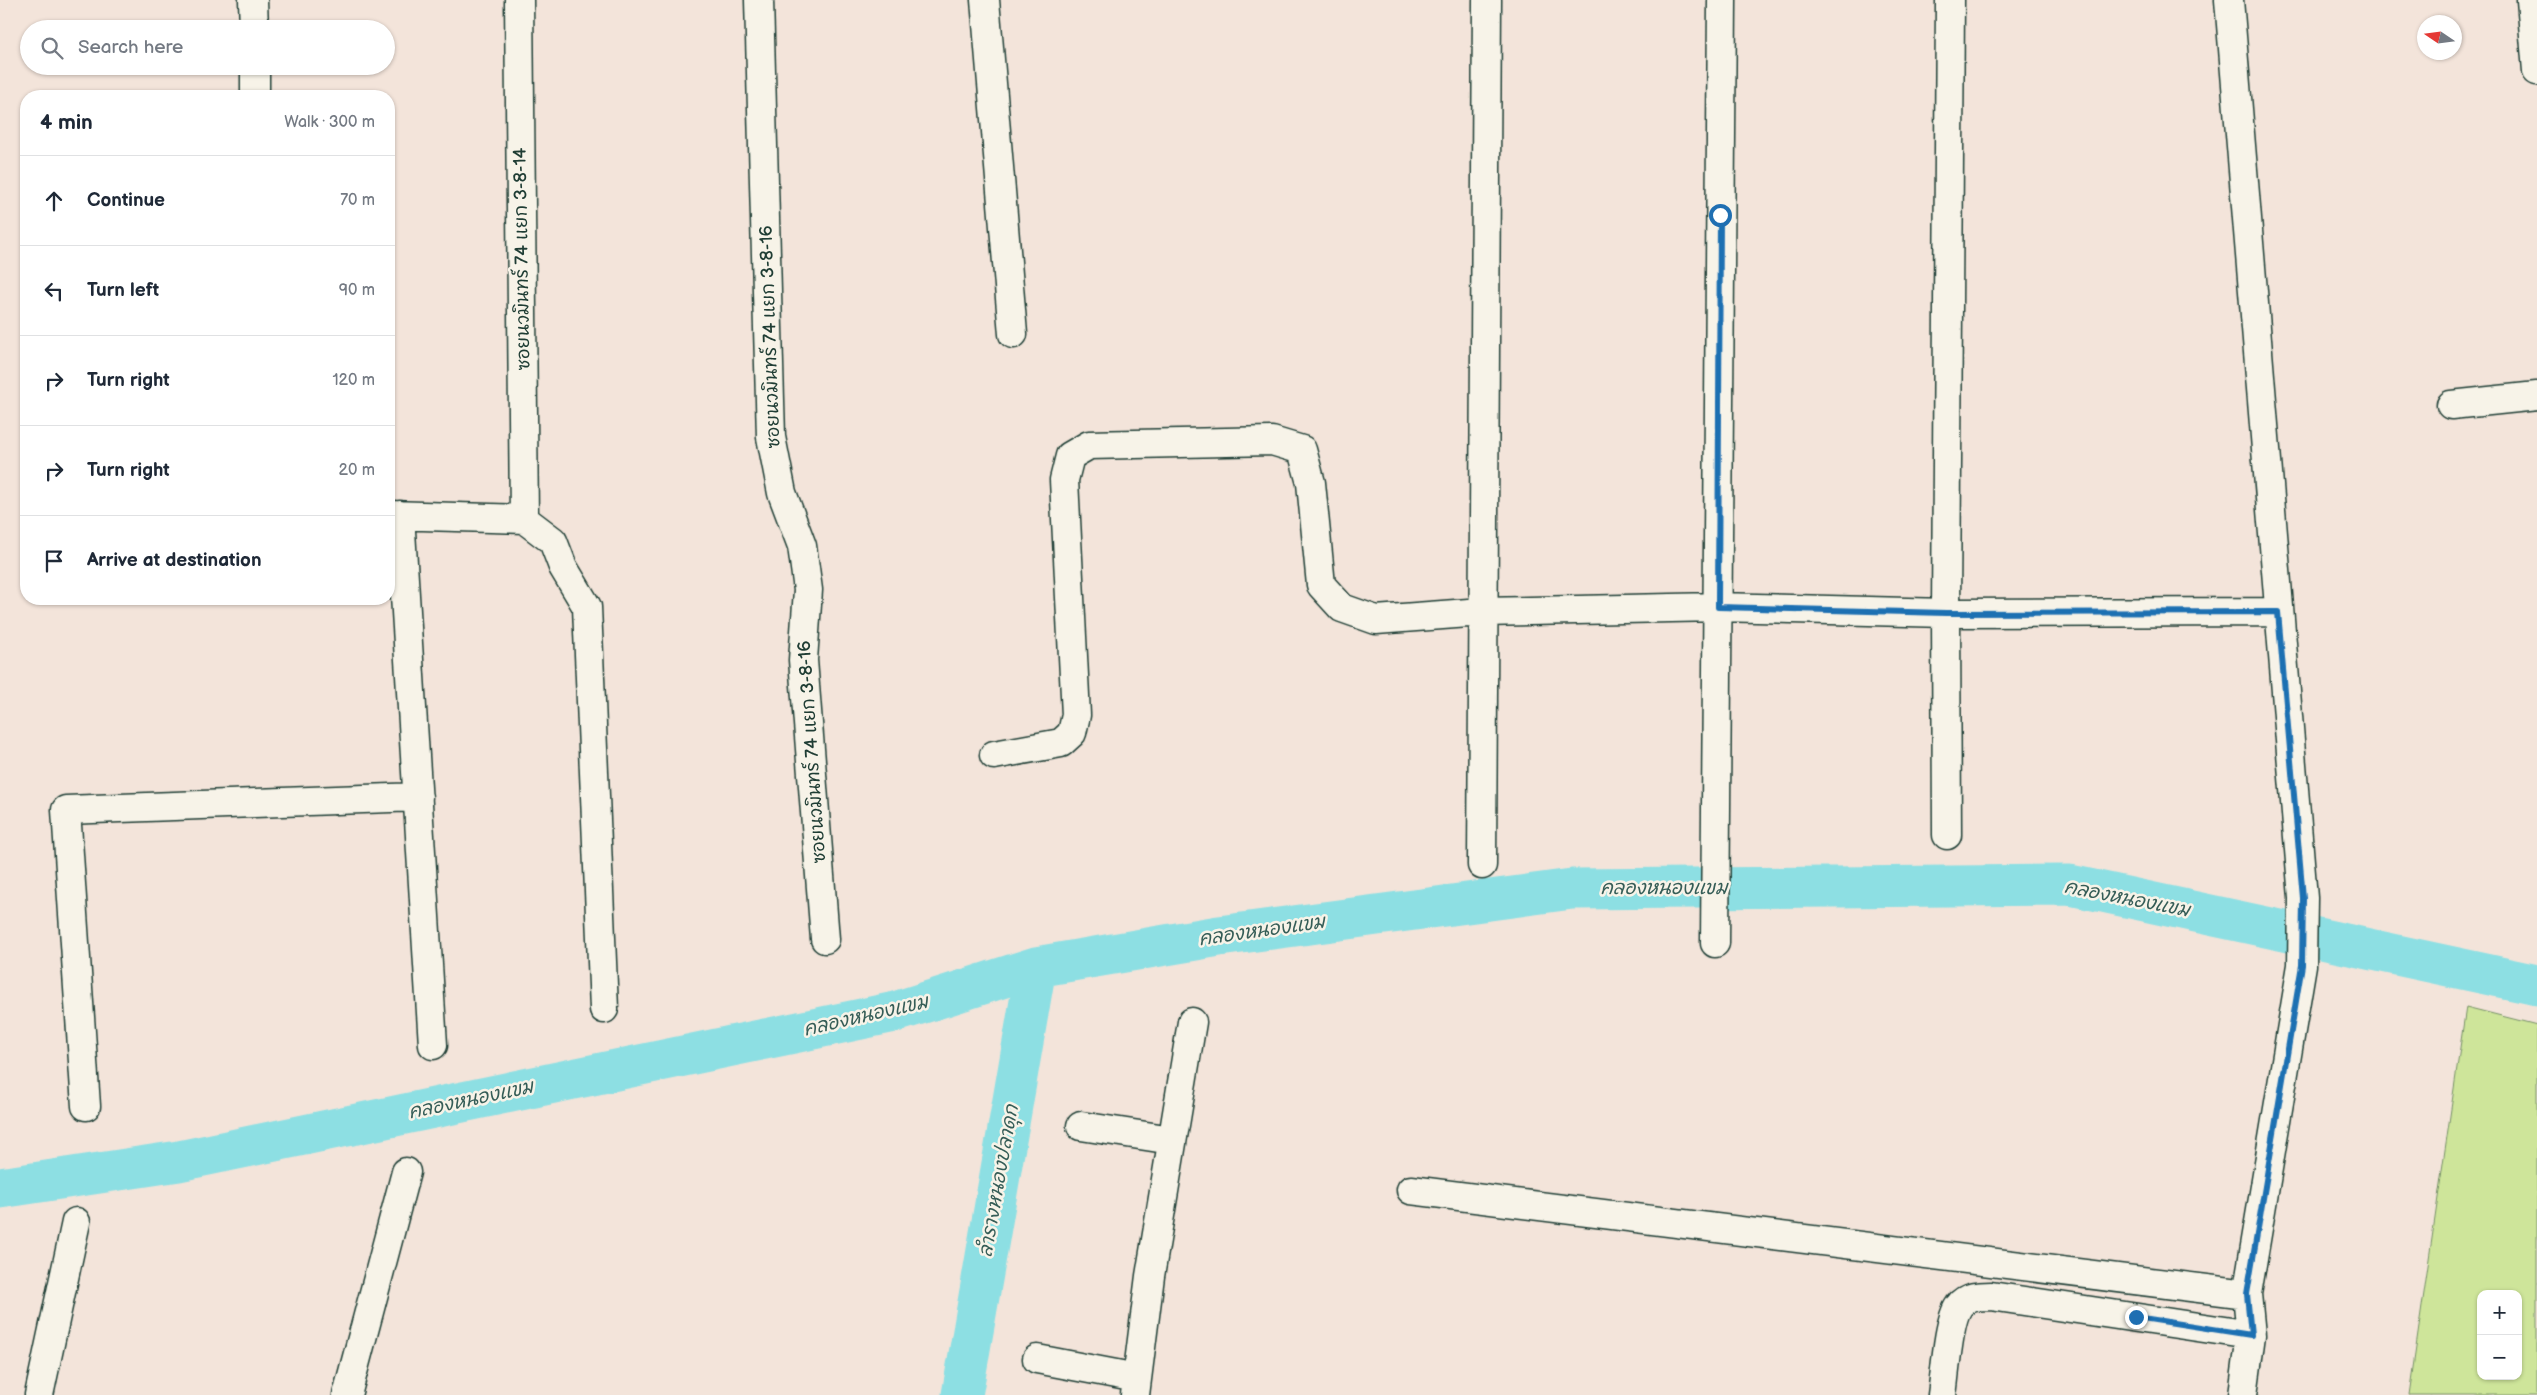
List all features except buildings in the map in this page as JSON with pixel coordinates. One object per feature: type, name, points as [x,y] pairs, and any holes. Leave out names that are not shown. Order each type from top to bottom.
[{"type":"street","points":[[253,0],[254,20]]},
{"type":"street","name":"ซอยนวมินทร์ 74 แยก 3-8-14","points":[[519,0],[524,519]]},
{"type":"street","name":"ซอยนวมินทร์ 74 แยก 3-8-16","points":[[759,0],[770,437],[782,492],[802,546],[808,590],[803,660],[825,938]]},
{"type":"street","points":[[985,0],[1013,334]]},
{"type":"street","points":[[1482,864],[1487,0]]},
{"type":"street","points":[[1715,943],[1717,907],[1715,848],[1722,0]]},
{"type":"street","points":[[1947,835],[1946,613],[1950,0]]},
{"type":"street","points":[[2229,0],[2303,898],[2302,965],[2247,1294],[2251,1335],[2243,1395]]},
{"type":"street","points":[[2531,0],[2537,71]]},
{"type":"street","points":[[255,75],[255,90]]},
{"type":"street","points":[[2451,405],[2537,396]]},
{"type":"street","points":[[994,755],[1061,743],[1072,733],[1076,714],[1064,480],[1070,456],[1089,445],[1272,440],[1302,450],[1311,483],[1321,585],[1342,608],[1376,620],[1482,612],[1718,607],[1946,613],[2278,612]]},
{"type":"street","points":[[433,1045],[418,797],[395,515],[524,519],[553,541],[563,567],[587,607],[604,1009]]},
{"type":"street","points":[[86,1106],[66,810],[418,797]]},
{"type":"street","points":[[1037,1359],[1136,1387],[1172,1140],[1192,1022]]},
{"type":"street","points":[[1081,1126],[1172,1140]]},
{"type":"street","points":[[347,1395],[406,1172]]},
{"type":"street","points":[[1411,1190],[2247,1294]]},
{"type":"street","points":[[39,1395],[76,1222]]},
{"type":"street","points":[[1942,1395],[1952,1326],[1959,1306],[1972,1297],[1991,1296],[2251,1335]]},
{"type":"green space","points":[[2466,1007],[2537,1025],[2537,1395],[2409,1395]]},
{"type":"waterway","name":"คลองหนองแขม","points":[[0,1188],[179,1161],[895,1012],[1036,967],[1219,936],[1572,889],[2070,885],[2537,985]]},
{"type":"waterway","name":"ลำรางหนองปลาดุก","points":[[962,1395],[1036,967]]},
{"type":"route","points":[[1720,215],[1718,607],[1946,613],[2278,612],[2303,898],[2302,965],[2247,1294],[2251,1335],[2136,1317]]}]
